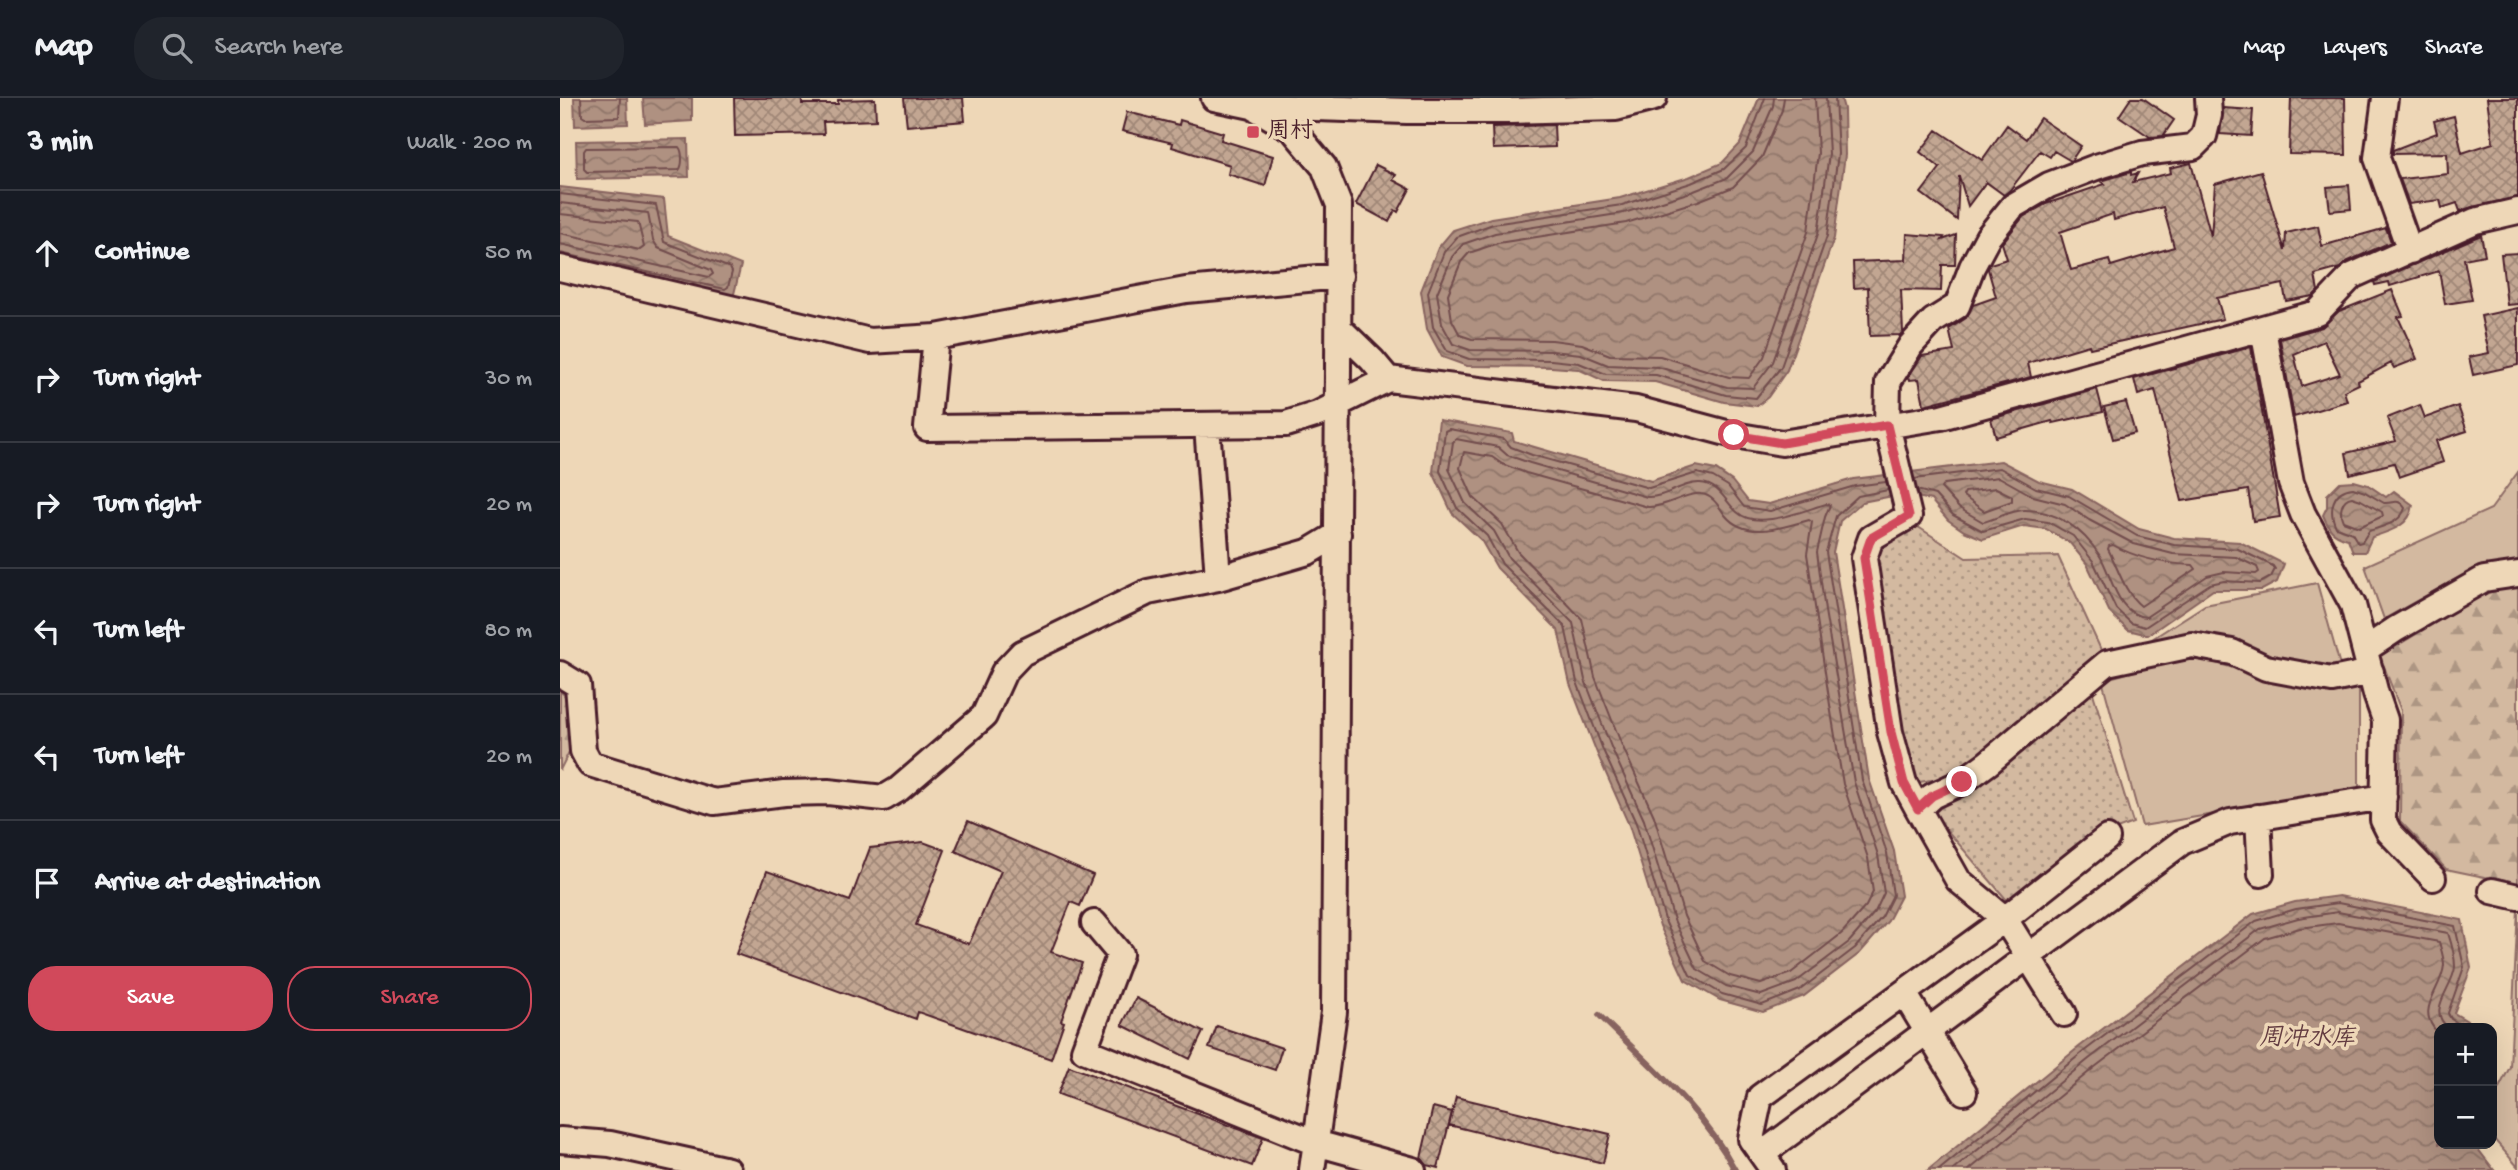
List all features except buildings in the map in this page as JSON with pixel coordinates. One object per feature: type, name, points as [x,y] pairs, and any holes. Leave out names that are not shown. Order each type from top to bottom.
[{"type":"street","points":[[1214,98],[1252,106],[1407,111],[1511,104],[1616,108],[1654,98]]},
{"type":"street","points":[[2064,1014],[2005,919],[1958,880],[1904,783],[1891,732],[1864,558],[1871,538],[1909,516],[1887,425],[1888,382],[1910,345],[1933,321],[1957,306],[1972,267],[1988,237],[2013,206],[2049,185],[2096,167],[2142,153],[2193,147],[2204,136],[2209,115],[2208,98]]},
{"type":"street","points":[[2385,98],[2377,158],[2410,251]]},
{"type":"street","points":[[1252,106],[1293,130],[1324,167],[1339,205],[1334,1012],[1312,1170]]},
{"type":"street","points":[[936,337],[928,428],[1286,424],[1318,414],[1388,379],[1636,409],[1734,435],[1782,443],[1941,416],[2317,313],[2352,276],[2475,221],[2518,211]]},
{"type":"street","points":[[560,268],[870,341],[936,337],[1186,290],[1340,276]]},
{"type":"street","points":[[1340,329],[1388,379]]},
{"type":"street","points":[[2263,329],[2291,483],[2302,514],[2353,605],[2385,720],[2383,820],[2389,832],[2433,878]]},
{"type":"street","points":[[1207,425],[1218,578]]},
{"type":"street","points":[[560,674],[578,685],[583,751],[590,764],[714,802],[784,793],[828,792],[884,797],[900,789],[984,716],[1004,672],[1022,653],[1148,592],[1218,578],[1308,552],[1338,534]]},
{"type":"street","points":[[1918,809],[1932,796],[1962,782],[1988,763],[2107,663],[2192,645],[2232,652],[2266,668],[2332,680],[2368,661],[2396,629],[2484,579],[2518,574]]},
{"type":"street","points":[[2107,838],[2005,919],[1760,1097],[1751,1139],[1768,1162],[1927,1031],[2182,842],[2230,822],[2384,797]]},
{"type":"street","points":[[2258,817],[2261,874]]},
{"type":"street","points":[[2492,891],[2518,897]]},
{"type":"street","points":[[1094,923],[1120,954],[1084,1050],[1316,1143],[1413,1170]]},
{"type":"street","points":[[1904,993],[1964,1092]]},
{"type":"street","points":[[560,1140],[610,1144],[728,1170]]},
{"type":"green space","points":[[2518,472],[2518,566],[2507,563],[2479,566],[2384,619],[2365,566],[2491,509]]},
{"type":"green space","points":[[1912,523],[1966,558],[2058,556],[2107,663],[1959,776],[1912,783],[1871,560],[1877,543]]},
{"type":"green space","points":[[2317,583],[2341,669],[2165,648],[2152,639],[2205,605]]},
{"type":"green space","points":[[2518,588],[2518,884],[2446,869],[2400,821],[2401,711],[2380,656],[2483,594]]},
{"type":"green space","points":[[2190,656],[2318,691],[2359,684],[2359,790],[2142,826],[2102,680]]},
{"type":"green space","points":[[2092,690],[2133,823],[2101,835],[2012,906],[1933,814],[2076,697]]},
{"type":"green space","points":[[560,691],[582,711],[569,752],[560,770]]},
{"type":"green space","points":[[2518,909],[2518,1167],[2497,1143],[2497,1092],[2510,1067]]},
{"type":"water","points":[[574,98],[627,98],[628,124],[575,126]]},
{"type":"water","points":[[643,98],[692,98],[692,121],[645,124]]},
{"type":"water","points":[[1759,98],[1841,98],[1844,109],[1845,155],[1834,238],[1787,370],[1768,397],[1757,406],[1724,402],[1655,382],[1604,381],[1578,369],[1467,366],[1442,357],[1427,329],[1421,291],[1438,248],[1453,230],[1491,218],[1620,198],[1689,177],[1722,163],[1740,144]]},
{"type":"water","points":[[688,139],[689,177],[577,179],[576,141]]},
{"type":"water","points":[[560,187],[664,199],[668,236],[741,265],[733,298],[560,259]]},
{"type":"water","points":[[1439,420],[1512,433],[1514,441],[1651,481],[1696,466],[1716,470],[1732,481],[1748,501],[1769,504],[1853,479],[2001,461],[2039,481],[2072,489],[2139,529],[2174,538],[2240,542],[2284,564],[2277,582],[2262,590],[2213,590],[2148,635],[2128,630],[2110,613],[2087,564],[2070,543],[2046,529],[2024,526],[1983,539],[1948,520],[1931,500],[1903,494],[1862,502],[1840,521],[1833,552],[1869,779],[1894,851],[1901,896],[1888,921],[1860,953],[1804,996],[1763,1012],[1720,1000],[1685,980],[1660,926],[1629,825],[1570,684],[1558,630],[1497,568],[1481,540],[1452,513],[1433,472]]},
{"type":"water","points":[[2354,481],[2368,485],[2386,497],[2394,491],[2413,505],[2404,523],[2372,537],[2365,552],[2353,552],[2348,539],[2332,531],[2323,515],[2327,507],[2327,495],[2340,482]]},
{"type":"water","name":"周冲水库","points":[[2339,896],[2462,920],[2471,968],[2454,1013],[2471,1023],[2434,1023],[2434,1149],[2478,1149],[2494,1170],[1928,1170],[2079,1047],[2253,914],[2295,902]]},
{"type":"waterway","points":[[1599,1015],[1691,1107],[1735,1170]]},
{"type":"place","name":"周村","points":[[1253,132]]},
{"type":"route","points":[[1734,435],[1782,443],[1887,425],[1909,516],[1871,538],[1864,558],[1891,732],[1904,783],[1918,809],[1932,796],[1962,782]]}]
